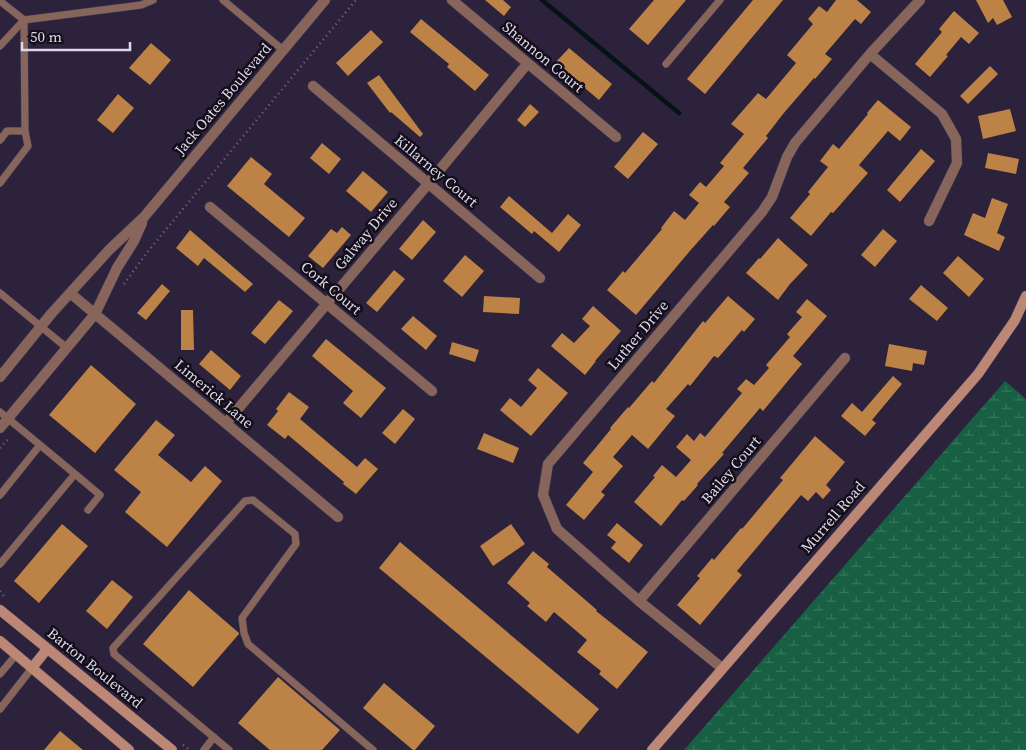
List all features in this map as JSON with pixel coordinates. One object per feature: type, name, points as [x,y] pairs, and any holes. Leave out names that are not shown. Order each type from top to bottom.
[{"type":"street","name":"Jack Oates Boulevard","points":[[0,377],[70,293],[109,250],[144,217],[325,0]]},
{"type":"street","name":"Shannon Court","points":[[452,0],[616,137]]},
{"type":"street","name":"Luther Drive","points":[[722,668],[639,601],[557,529],[543,495],[548,464],[762,212],[772,197],[787,157],[795,143],[870,54],[920,0]]},
{"type":"street","points":[[870,54],[942,114],[956,139],[957,163],[929,221]]},
{"type":"street","name":"Galway Drive","points":[[226,423],[527,64]]},
{"type":"street","name":"Killarney Court","points":[[313,86],[540,278]]},
{"type":"street","name":"Cork Court","points":[[210,207],[432,391]]},
{"type":"street","name":"Jack Oates Boulevard","points":[[0,428],[4,415],[67,348],[95,314],[117,268],[134,241],[144,217]]},
{"type":"street","name":"Limerick Lane","points":[[70,293],[338,518]]},
{"type":"street","name":"Murrell Road","points":[[652,750],[978,374],[1015,320],[1026,296]]},
{"type":"street","name":"Bailey Court","points":[[639,601],[845,358]]},
{"type":"street","name":"Barton Boulevard","points":[[0,610],[172,750]]},
{"type":"street","points":[[0,641],[129,750]]},
{"type":"street","points":[[32,668],[47,649]]},
{"type":"lane","points":[[0,46],[24,20],[141,5],[153,0]]},
{"type":"lane","points":[[222,0],[283,50]]},
{"type":"lane","points":[[666,64],[720,0]]},
{"type":"lane","points":[[0,1],[24,20]]},
{"type":"lane","points":[[0,183],[28,146],[25,131],[24,20]]},
{"type":"lane","points":[[0,140],[7,131],[25,131]]},
{"type":"lane","points":[[0,293],[67,348]]},
{"type":"lane","points":[[4,415],[100,495],[88,510]]},
{"type":"lane","points":[[0,495],[40,446]]},
{"type":"lane","points":[[0,564],[75,474]]},
{"type":"lane","points":[[229,750],[114,654],[113,648],[245,501],[253,500],[295,534],[296,544],[242,618],[248,644],[373,750]]},
{"type":"lane","points":[[0,674],[16,654]]},
{"type":"lane","points":[[0,710],[32,668]]},
{"type":"lane","points":[[204,750],[214,737]]},
{"type":"path","points":[[123,285],[149,250],[356,0]]},
{"type":"path","points":[[0,448],[17,427]]},
{"type":"green space","points":[[1005,381],[1026,399],[1026,750],[684,750]]},
{"type":"building","points":[[485,0],[503,0],[511,7],[504,16]]},
{"type":"building","points":[[654,0],[686,0],[648,45],[629,29]]},
{"type":"building","points":[[753,0],[783,0],[705,94],[687,79]]},
{"type":"building","points":[[836,0],[857,0],[871,12],[861,24],[855,19],[825,54],[832,59],[783,114],[766,136],[768,138],[743,168],[749,173],[724,202],[730,207],[636,315],[607,290],[623,271],[625,273],[662,229],[674,211],[685,220],[699,203],[689,195],[700,182],[706,187],[724,166],[720,163],[744,134],[731,124],[758,93],[766,99],[796,63],[787,55],[813,24],[808,19],[819,6],[827,12]]},
{"type":"building","points":[[976,0],[1003,0],[1012,17],[997,25],[993,18],[988,23]]},
{"type":"building","points":[[954,11],[979,33],[969,44],[961,37],[930,77],[915,64],[942,32],[939,29]]},
{"type":"building","points":[[421,19],[489,75],[475,91],[447,67],[449,64],[410,32]]},
{"type":"building","points":[[371,30],[383,42],[348,76],[336,63]]},
{"type":"building","points":[[151,43],[171,60],[150,85],[129,68]]},
{"type":"building","points":[[569,48],[612,84],[599,100],[555,63]]},
{"type":"building","points":[[990,66],[998,74],[968,104],[960,96]]},
{"type":"building","points":[[379,75],[423,134],[420,137],[390,113],[367,83]]},
{"type":"building","points":[[118,94],[134,108],[113,133],[97,120]]},
{"type":"building","points":[[878,100],[911,127],[900,141],[888,131],[859,165],[868,173],[811,236],[790,218],[810,194],[808,192],[828,167],[820,161],[833,144],[839,149]]},
{"type":"building","points":[[530,104],[539,112],[525,127],[517,120]]},
{"type":"building","points":[[1010,109],[1016,131],[983,139],[978,116]]},
{"type":"building","points":[[643,132],[658,144],[628,179],[614,167]]},
{"type":"building","points":[[322,143],[341,159],[329,174],[310,158]]},
{"type":"building","points":[[921,149],[935,161],[900,202],[887,190]]},
{"type":"building","points":[[988,153],[1019,159],[1016,174],[985,168]]},
{"type":"building","points":[[251,157],[272,174],[264,184],[305,218],[289,237],[227,186]]},
{"type":"building","points":[[363,171],[388,192],[371,212],[346,191]]},
{"type":"building","points":[[509,196],[552,233],[568,214],[581,225],[559,252],[534,231],[532,234],[500,207]]},
{"type":"building","points":[[992,198],[1008,204],[997,233],[1005,237],[999,251],[964,235],[973,213],[985,218]]},
{"type":"building","points":[[423,220],[436,232],[412,260],[399,249]]},
{"type":"building","points":[[342,227],[351,235],[323,268],[308,256],[331,229],[337,233]]},
{"type":"building","points":[[883,229],[897,241],[875,267],[861,255]]},
{"type":"building","points":[[190,230],[253,284],[245,292],[204,258],[198,266],[176,248]]},
{"type":"building","points":[[778,238],[808,265],[778,300],[746,273]]},
{"type":"building","points":[[465,255],[484,271],[462,297],[443,281]]},
{"type":"building","points":[[958,256],[984,279],[969,297],[943,273]]},
{"type":"building","points":[[394,270],[405,279],[377,312],[366,303]]},
{"type":"building","points":[[162,284],[170,291],[146,320],[137,313]]},
{"type":"building","points":[[921,285],[948,308],[937,321],[909,299]]},
{"type":"building","points":[[484,296],[520,298],[519,314],[483,312]]},
{"type":"building","points":[[728,296],[755,319],[744,332],[742,330],[718,358],[714,356],[690,386],[688,384],[666,409],[675,416],[648,449],[632,435],[613,457],[623,466],[601,492],[605,495],[584,520],[566,505],[593,472],[583,463],[628,407],[652,381],[654,383],[703,321],[705,323]]},
{"type":"building","points":[[807,299],[827,316],[793,356],[802,364],[763,411],[760,408],[698,485],[684,501],[682,500],[661,526],[634,502],[655,477],[653,476],[662,465],[676,477],[691,460],[676,447],[687,434],[694,441],[700,433],[705,437],[742,393],[737,389],[746,379],[754,385],[769,368],[766,365],[790,337],[787,334],[802,317],[796,312]]},
{"type":"building","points":[[279,300],[293,311],[265,344],[251,333]]},
{"type":"building","points":[[593,306],[621,331],[585,375],[551,346],[562,333],[574,343],[590,326],[582,319]]},
{"type":"building","points":[[181,310],[193,310],[194,350],[181,350]]},
{"type":"building","points":[[413,316],[437,336],[426,350],[401,329]]},
{"type":"building","points":[[326,339],[386,388],[361,418],[343,403],[353,391],[312,356]]},
{"type":"building","points":[[452,342],[479,350],[475,362],[449,354]]},
{"type":"building","points":[[889,344],[927,351],[924,365],[913,363],[912,371],[885,366]]},
{"type":"building","points":[[211,350],[241,376],[230,390],[199,364]]},
{"type":"building","points":[[91,365],[136,404],[95,453],[49,415]]},
{"type":"building","points":[[538,368],[568,393],[531,436],[500,410],[510,398],[521,407],[537,388],[528,380]]},
{"type":"building","points":[[893,376],[902,384],[872,420],[876,423],[865,436],[841,416],[852,403],[862,412]]},
{"type":"building","points":[[289,392],[309,407],[300,419],[357,467],[365,458],[378,469],[356,494],[288,435],[285,439],[267,425]]},
{"type":"building","points":[[403,409],[415,419],[395,444],[382,433]]},
{"type":"building","points":[[156,420],[175,435],[158,455],[191,482],[205,466],[222,481],[167,547],[125,512],[141,492],[114,470]]},
{"type":"building","points":[[484,433],[519,448],[513,463],[477,449]]},
{"type":"building","points":[[815,436],[845,462],[826,485],[831,490],[823,499],[816,492],[808,501],[801,495],[737,571],[742,575],[700,625],[677,605],[700,578],[697,576],[712,558],[714,560],[783,480],[780,478]]},
{"type":"building","points":[[617,523],[643,545],[629,563],[611,548],[616,542],[607,535]]},
{"type":"building","points":[[62,524],[88,546],[39,603],[14,581]]},
{"type":"building","points":[[511,524],[525,544],[493,566],[480,546]]},
{"type":"building","points":[[400,542],[599,709],[578,734],[379,568]]},
{"type":"building","points":[[533,551],[549,564],[547,567],[596,611],[648,652],[617,689],[599,674],[601,671],[577,652],[587,640],[554,612],[546,622],[527,606],[530,603],[507,583]]},
{"type":"building","points":[[112,580],[133,597],[107,629],[86,611]]},
{"type":"building","points":[[189,590],[239,633],[193,687],[143,644]]},
{"type":"building","points":[[278,677],[340,730],[322,750],[270,750],[238,723]]},
{"type":"building","points":[[384,683],[435,726],[415,750],[363,708]]},
{"type":"building","points":[[60,731],[83,750],[44,750]]},
{"type":"waterway","points":[[542,0],[679,113]]}]
